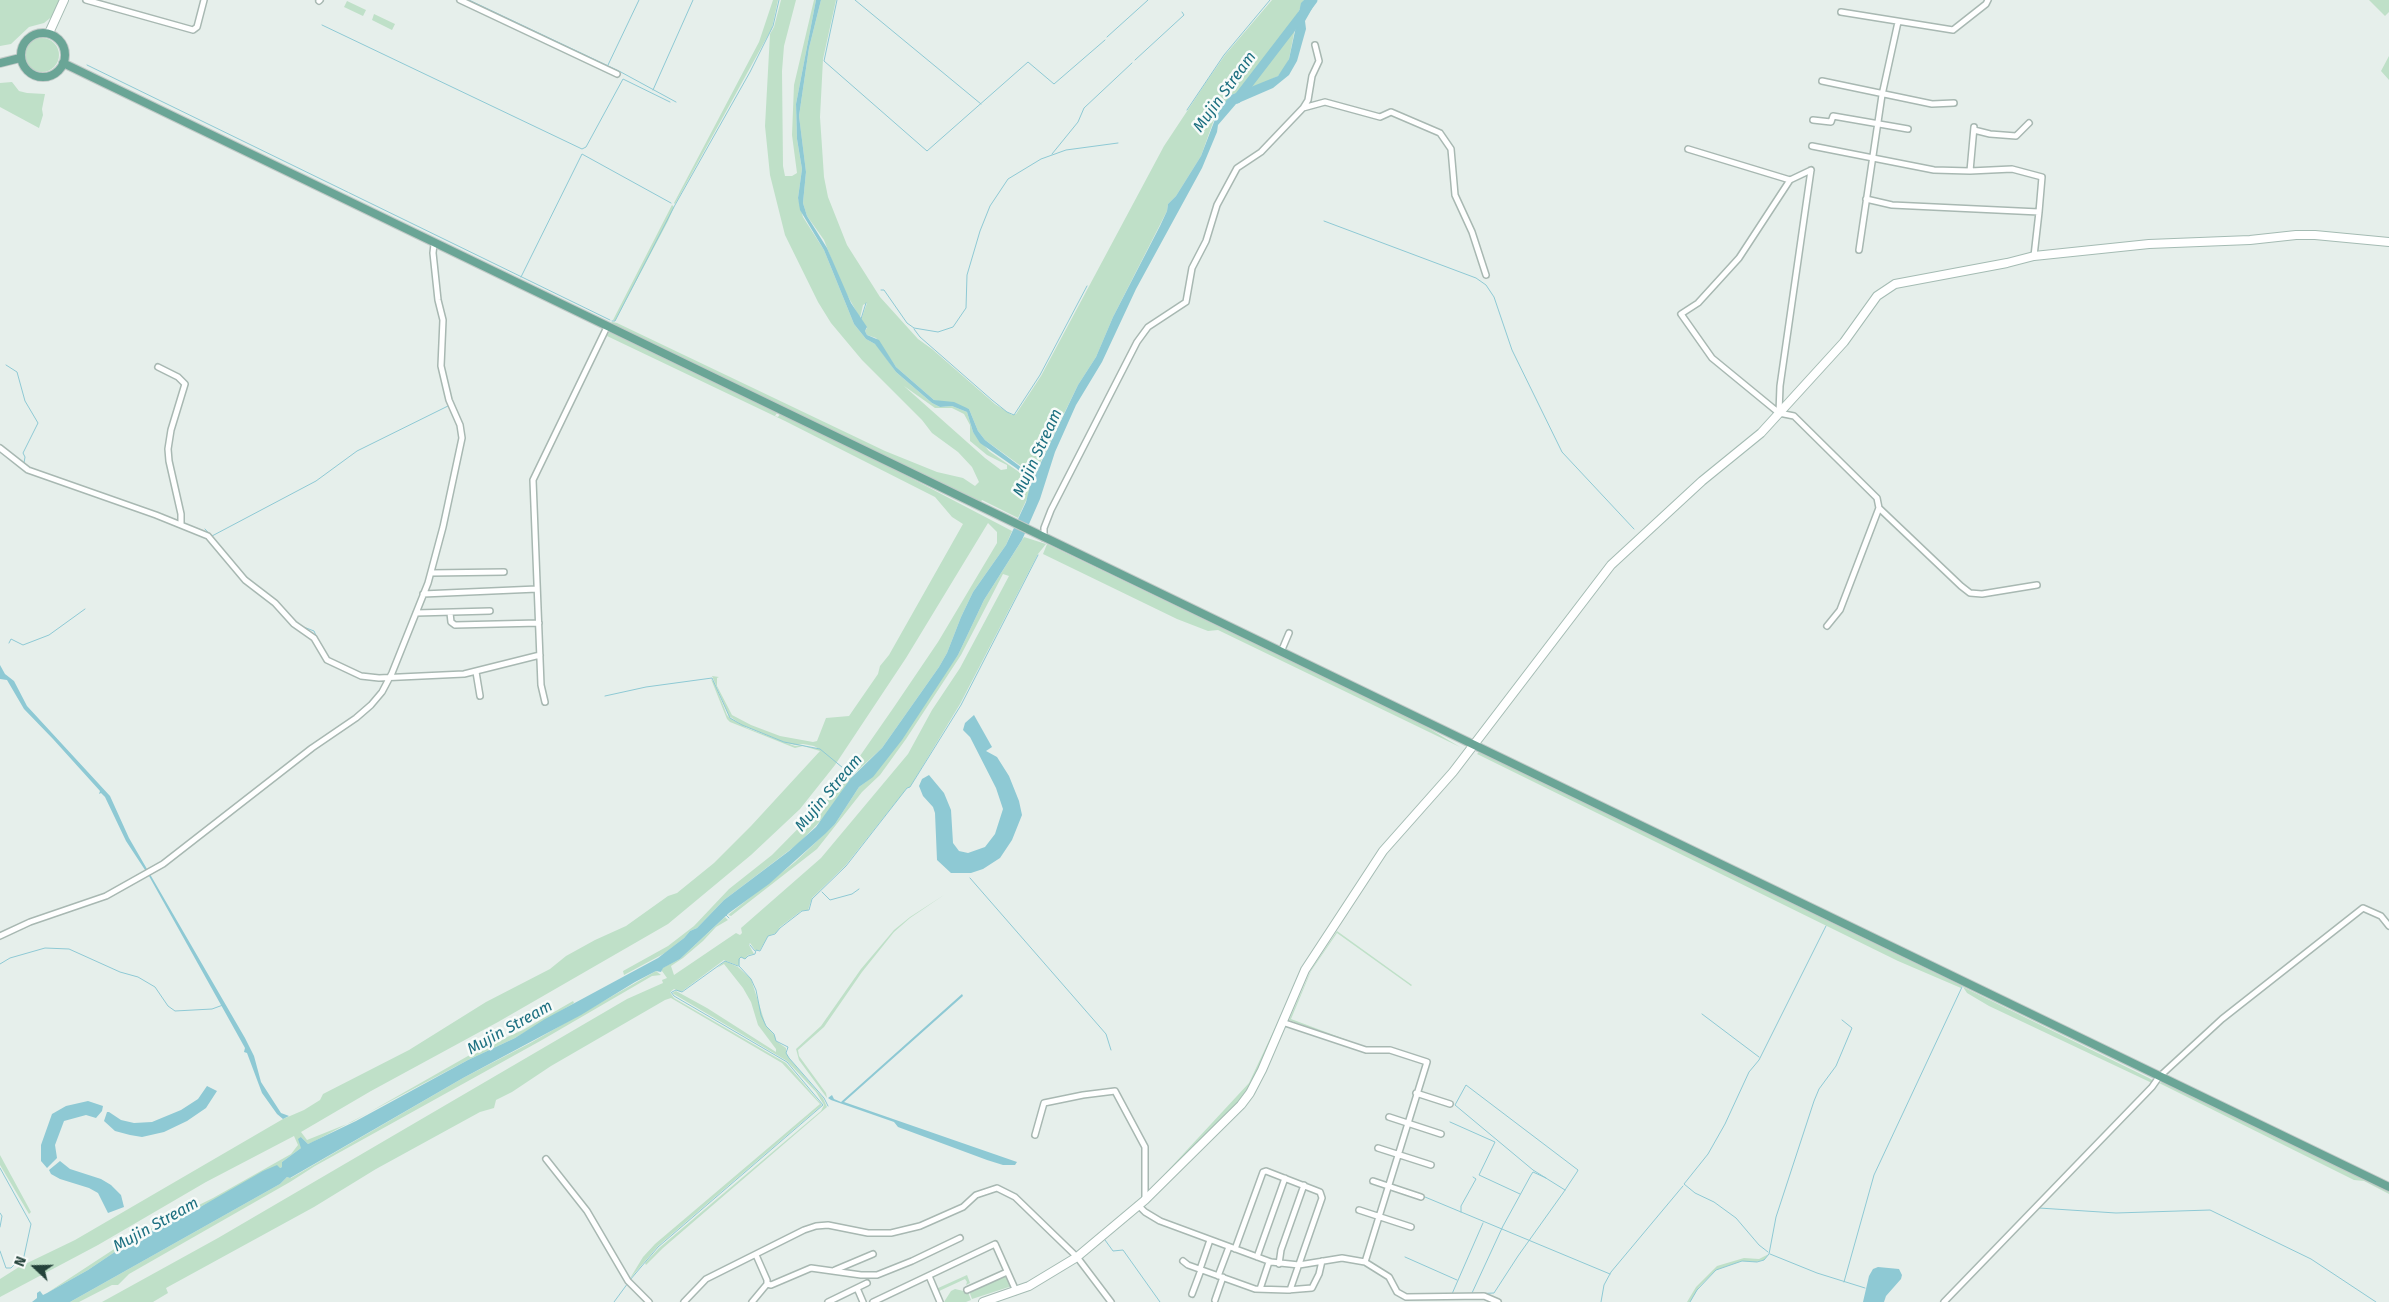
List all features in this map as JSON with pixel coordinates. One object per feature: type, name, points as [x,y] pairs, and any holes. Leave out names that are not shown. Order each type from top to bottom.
[{"type":"main road","points":[[49,33],[64,0]]},
{"type":"main road","points":[[49,33],[61,41],[65,56],[64,63],[54,74],[40,77],[27,71],[20,58],[23,44],[27,38],[34,34],[49,33]]},
{"type":"main road","points":[[0,63],[20,58]]},
{"type":"main road","points":[[64,63],[434,244],[2389,1187]]},
{"type":"main road","points":[[983,1302],[1029,1286],[1077,1257],[1145,1200],[1231,1116],[1250,1094],[1304,970],[1383,851],[1453,772],[1611,565],[1702,481],[1761,433],[1844,342],[1877,296],[1895,284],[2007,263],[2034,256],[2149,244],[2250,240],[2296,235],[2389,242]]},
{"type":"street","points":[[86,0],[193,30],[197,27],[204,0]]},
{"type":"street","points":[[460,0],[617,74]]},
{"type":"street","points":[[1841,12],[1953,30],[1986,4],[1988,0]]},
{"type":"street","points":[[1859,250],[1871,157],[1882,94],[1898,22]]},
{"type":"street","points":[[1040,536],[1051,510],[1137,342],[1148,327],[1186,302],[1192,268],[1206,241],[1217,205],[1237,168],[1261,152],[1303,108],[1308,100],[1312,76],[1319,61],[1315,45]]},
{"type":"street","points":[[1822,81],[1932,104],[1954,103]]},
{"type":"street","points":[[1303,108],[1325,102],[1380,117],[1391,112],[1440,133],[1451,149],[1455,194],[1472,232],[1486,275]]},
{"type":"street","points":[[1812,120],[1831,122],[1833,116],[1908,129]]},
{"type":"street","points":[[1970,170],[1974,129],[1990,134],[2016,136],[2029,123]]},
{"type":"street","points":[[1812,146],[1934,170],[2012,170],[2042,177],[2034,256]]},
{"type":"street","points":[[1688,149],[1790,180]]},
{"type":"street","points":[[1779,413],[1780,386],[1811,170],[1790,180],[1739,258],[1698,303],[1681,314],[1712,358],[1779,413],[1794,416],[1877,498],[1879,508],[1840,610],[1827,626]]},
{"type":"street","points":[[1866,199],[1892,204],[2039,212]]},
{"type":"street","points":[[0,936],[30,922],[106,896],[164,864],[312,748],[356,718],[371,705],[390,678],[431,573],[443,528],[462,433],[449,400],[441,366],[443,320],[436,278],[434,244]]},
{"type":"street","points":[[545,702],[541,685],[533,480],[608,327]]},
{"type":"street","points":[[158,367],[178,377],[185,384],[170,430],[168,449],[181,514],[180,524]]},
{"type":"street","points":[[0,448],[28,470],[180,524],[208,536],[245,580],[275,603],[294,624],[314,638],[323,655],[332,663],[362,676],[390,678],[476,672],[540,654]]},
{"type":"street","points":[[1879,508],[1970,593],[1982,594],[2037,585]]},
{"type":"street","points":[[431,573],[504,572]]},
{"type":"street","points":[[423,594],[537,589]]},
{"type":"street","points":[[416,613],[490,611]]},
{"type":"street","points":[[450,613],[451,622],[455,625],[539,623]]},
{"type":"street","points":[[1281,652],[1289,633]]},
{"type":"street","points":[[476,672],[480,696]]},
{"type":"street","points":[[1944,1302],[2159,1077],[2222,1019],[2363,908],[2381,916],[2389,926]]},
{"type":"street","points":[[1282,1022],[1366,1050],[1383,1049],[1426,1062],[1365,1262]]},
{"type":"street","points":[[1035,1135],[1041,1106],[1044,1103],[1083,1094],[1116,1091],[1144,1148],[1145,1200]]},
{"type":"street","points":[[1416,1093],[1450,1104]]},
{"type":"street","points":[[1389,1117],[1441,1134]]},
{"type":"street","points":[[1378,1148],[1431,1165]]},
{"type":"street","points":[[546,1160],[588,1212],[630,1282],[649,1302]]},
{"type":"street","points":[[1235,1250],[1263,1173],[1266,1171],[1320,1192],[1322,1198],[1290,1290]]},
{"type":"street","points":[[1257,1258],[1285,1178]]},
{"type":"street","points":[[1373,1181],[1421,1197]]},
{"type":"street","points":[[1279,1264],[1281,1250],[1304,1185]]},
{"type":"street","points":[[684,1302],[706,1279],[816,1226],[828,1225],[883,1234],[909,1229],[963,1207],[976,1195],[997,1188],[1015,1197],[1077,1257],[1112,1302]]},
{"type":"street","points":[[1138,1205],[1160,1222],[1269,1262],[1299,1265],[1342,1258],[1365,1262],[1389,1277],[1397,1292],[1406,1297],[1484,1296],[1498,1302]]},
{"type":"street","points":[[1359,1210],[1411,1227]]},
{"type":"street","points":[[767,1284],[771,1285],[811,1268],[861,1275],[877,1275],[960,1238]]},
{"type":"street","points":[[1192,1294],[1210,1240]]},
{"type":"street","points":[[872,1302],[995,1244],[1016,1291]]},
{"type":"street","points":[[1215,1300],[1229,1247]]},
{"type":"street","points":[[835,1270],[872,1254]]},
{"type":"street","points":[[752,1302],[767,1284],[756,1255]]},
{"type":"street","points":[[1183,1261],[1221,1277],[1260,1289],[1290,1290],[1314,1286],[1322,1261]]},
{"type":"street","points":[[1260,1289],[1269,1262]]},
{"type":"street","points":[[967,1290],[1008,1272]]},
{"type":"street","points":[[929,1276],[940,1302]]},
{"type":"street","points":[[828,1302],[867,1283]]},
{"type":"street","points":[[857,1288],[863,1302]]},
{"type":"green space","points":[[0,0],[61,0],[54,15],[44,23],[29,27],[11,44],[0,46]]},
{"type":"green space","points":[[773,0],[778,0],[772,28],[675,204],[759,42]]},
{"type":"green space","points":[[781,0],[796,0],[784,46],[782,71],[783,166],[785,176],[792,176],[797,173],[792,135],[794,85],[814,0],[816,0],[796,104],[797,139],[802,169],[798,198],[803,217],[824,250],[854,324],[866,339],[877,345],[896,372],[932,403],[940,407],[952,406],[967,412],[973,432],[989,451],[1029,479],[1031,490],[1018,518],[982,500],[980,503],[610,325],[612,322],[617,323],[885,451],[937,472],[963,478],[975,486],[979,482],[972,467],[958,452],[932,433],[922,420],[862,360],[831,323],[818,302],[785,235],[770,175],[765,126],[770,34],[774,27]],"holes":[[[904,386],[935,408],[952,408],[964,414],[970,425],[970,441],[987,455],[1007,465],[1007,469],[1001,470],[985,458]]]},
{"type":"green space","points":[[821,0],[836,0],[823,59],[820,117],[824,177],[828,197],[847,245],[880,297],[918,339],[995,404],[1012,415],[1016,414],[1041,376],[1164,146],[1225,55],[1272,0],[1304,0],[1298,13],[1289,59],[1284,69],[1278,76],[1268,81],[1231,95],[1215,117],[1201,156],[1176,196],[1168,204],[1167,211],[1113,317],[1096,357],[1078,385],[1037,469],[1036,477],[985,440],[978,431],[969,409],[934,400],[896,367],[876,338],[867,335],[865,331],[867,328],[861,320],[867,303],[863,305],[860,318],[841,284],[824,240],[807,216],[803,203],[806,172],[799,116],[809,48]]},
{"type":"green space","points":[[2369,0],[2389,0],[2389,12],[2385,16]]},
{"type":"green space","points":[[347,1],[366,10],[363,16],[344,7]]},
{"type":"green space","points":[[374,14],[395,24],[392,30],[372,20]]},
{"type":"green space","points":[[42,38],[49,39],[54,43],[58,48],[58,62],[54,67],[49,71],[42,72],[35,71],[30,67],[26,62],[25,55],[26,48],[30,43],[35,39]]},
{"type":"green space","points":[[2389,56],[2389,80],[2381,71]]},
{"type":"green space","points":[[12,82],[19,91],[45,94],[42,109],[43,115],[39,128],[0,107],[0,83]]},
{"type":"green space","points":[[672,205],[674,207],[668,221],[615,321],[613,320]]},
{"type":"green space","points":[[609,332],[777,413],[775,416],[778,417],[780,414],[907,476],[1012,531],[1006,545],[973,592],[947,653],[939,667],[882,748],[853,775],[851,770],[844,768],[853,766],[894,707],[938,642],[997,543],[997,532],[988,523],[906,658],[835,765],[800,809],[751,855],[668,924],[301,1132],[307,1140],[347,1124],[308,1144],[301,1137],[301,1148],[282,1162],[282,1167],[134,1239],[88,1270],[47,1293],[128,1240],[213,1198],[291,1154],[298,1145],[294,1136],[206,1182],[98,1245],[0,1297],[0,1279],[19,1267],[75,1240],[283,1119],[304,1110],[320,1100],[323,1094],[409,1050],[486,1002],[550,969],[566,956],[626,926],[668,896],[677,893],[714,863],[820,751],[803,746],[795,748],[730,722],[727,719],[711,679],[714,682],[727,715],[730,718],[747,728],[780,740],[742,725],[729,716],[712,676],[719,677],[717,678],[717,686],[732,715],[751,725],[780,736],[813,742],[817,741],[826,718],[849,716],[878,674],[880,666],[889,655],[963,524],[952,517],[935,497],[785,421],[607,336]],"holes":[[[785,742],[795,745],[803,744],[814,746],[819,749],[803,745],[795,746]]]},
{"type":"green space","points":[[1024,537],[1046,544],[1038,554],[960,704],[910,787],[907,788],[845,866],[812,898],[808,910],[801,911],[780,927],[776,933],[768,936],[760,950],[755,950],[750,943],[749,945],[754,954],[748,955],[745,959],[740,957],[739,966],[724,960],[681,992],[674,989],[670,992],[674,998],[786,1063],[822,1105],[658,1246],[629,1280],[643,1257],[655,1244],[820,1104],[782,1063],[671,998],[551,1066],[512,1092],[496,1100],[494,1108],[480,1112],[376,1169],[314,1207],[166,1288],[168,1293],[153,1302],[102,1302],[218,1238],[627,999],[663,983],[662,980],[667,978],[662,968],[680,959],[725,917],[728,920],[716,927],[703,941],[683,958],[671,966],[674,975],[736,933],[740,935],[742,933],[741,928],[821,858],[908,754],[932,710],[960,668],[1009,576],[1003,574],[961,655],[880,775],[862,792],[817,849],[731,916],[728,915],[795,862],[835,824],[859,787],[867,781],[958,655],[984,600]]},
{"type":"green space","points":[[1047,544],[1423,725],[1460,747],[1218,630],[1208,631],[1177,619],[1043,554]]},
{"type":"green space","points":[[1479,752],[1962,986],[1961,988],[1898,961],[1477,754]]},
{"type":"green space","points":[[843,770],[852,777],[826,815],[799,843],[724,900],[697,928],[690,931],[665,953],[624,975],[623,971],[668,946],[694,926],[729,889],[772,855],[836,790],[844,779]]},
{"type":"green space","points":[[944,895],[910,918],[894,932],[862,972],[824,1027],[798,1050],[799,1056],[826,1093],[827,1098],[799,1060],[796,1049],[821,1026],[861,969],[894,930],[910,917]]},
{"type":"green space","points":[[1337,931],[1412,985],[1337,933],[1311,971],[1291,1019],[1365,1048],[1289,1020],[1311,970]]},
{"type":"green space","points":[[725,961],[738,967],[751,979],[766,1026],[775,1036],[776,1041],[786,1048],[789,1058],[823,1098],[827,1107],[663,1248],[646,1265],[645,1263],[659,1248],[821,1111],[824,1105],[816,1092],[787,1061],[672,993],[676,991],[707,1008],[776,1052],[776,1049],[758,1025],[751,1002],[743,988],[724,964],[717,968]]},
{"type":"green space","points":[[656,971],[661,975],[652,976],[542,1040],[315,1166],[129,1274],[118,1285],[112,1285],[79,1302],[70,1302],[280,1184],[287,1177],[291,1178],[463,1078],[532,1042]]},
{"type":"green space","points":[[1963,987],[2149,1078],[2152,1080],[2152,1083],[1989,1006],[1967,993]]},
{"type":"green space","points":[[573,1001],[574,1003],[515,1038],[468,1060],[368,1113],[482,1048],[523,1030]]},
{"type":"green space","points":[[1282,1013],[1257,1075],[1245,1095],[1148,1192],[1249,1083]]},
{"type":"green space","points":[[2163,1082],[2389,1191],[2389,1194],[2364,1181],[2354,1180],[2159,1083]]},
{"type":"green space","points":[[0,1155],[31,1212],[29,1214],[0,1165]]},
{"type":"green space","points":[[1769,1254],[1764,1260],[1756,1262],[1742,1261],[1716,1270],[1699,1287],[1690,1302],[1687,1302],[1696,1287],[1717,1266],[1744,1258],[1759,1259]]},
{"type":"green space","points":[[1007,1274],[1012,1286],[972,1299],[969,1291]]},
{"type":"green space","points":[[967,1275],[970,1283],[966,1285],[965,1279],[937,1292],[936,1289]]},
{"type":"green space","points":[[955,1289],[968,1292],[971,1300],[966,1302],[944,1302],[951,1291]]},
{"type":"water","points":[[816,0],[821,0],[809,48],[799,116],[806,172],[803,203],[807,216],[827,248],[851,303],[867,327],[865,331],[867,335],[879,340],[896,367],[934,400],[954,402],[969,409],[978,431],[985,440],[1034,477],[1078,385],[1096,357],[1113,317],[1160,226],[1168,204],[1176,196],[1201,156],[1219,109],[1231,95],[1278,76],[1289,59],[1301,3],[1304,0],[1317,0],[1305,21],[1306,29],[1297,61],[1289,75],[1273,88],[1236,104],[1218,125],[1217,132],[1202,168],[1136,289],[1102,362],[1076,405],[1055,452],[1040,499],[1022,540],[984,600],[958,655],[902,740],[873,777],[859,787],[835,824],[769,884],[729,913],[680,959],[663,968],[661,972],[656,971],[635,982],[581,1015],[463,1078],[70,1302],[32,1302],[37,1298],[37,1293],[40,1291],[43,1295],[47,1293],[88,1270],[134,1239],[195,1210],[263,1171],[277,1165],[280,1168],[282,1167],[282,1162],[301,1148],[298,1139],[301,1137],[308,1144],[356,1121],[468,1060],[515,1038],[545,1019],[658,958],[690,931],[697,928],[724,900],[789,851],[816,827],[851,778],[882,748],[939,667],[947,653],[973,592],[1006,545],[1026,502],[1031,483],[1016,468],[980,443],[973,432],[967,412],[952,406],[940,407],[932,403],[896,372],[875,344],[866,339],[854,324],[824,250],[800,210],[798,198],[802,169],[797,139],[796,104]]},
{"type":"water","points":[[0,665],[5,674],[14,681],[27,706],[110,796],[129,838],[245,1038],[254,1056],[261,1082],[281,1113],[289,1116],[283,1119],[277,1114],[262,1093],[247,1053],[244,1052],[245,1048],[149,876],[126,841],[105,797],[101,793],[99,794],[100,791],[24,709],[7,680],[0,679]]},
{"type":"water","points":[[974,715],[992,747],[986,751],[997,757],[1009,776],[1019,801],[1022,815],[1012,840],[1000,858],[983,869],[971,873],[951,873],[937,860],[935,813],[933,807],[923,796],[919,786],[922,779],[929,775],[944,793],[951,810],[953,843],[959,851],[968,853],[985,847],[995,834],[1003,809],[996,788],[970,737],[963,730],[965,723]]},
{"type":"water","points":[[962,994],[963,996],[844,1102],[1017,1162],[1015,1165],[1003,1165],[987,1160],[898,1127],[894,1122],[828,1098],[832,1095],[834,1099],[841,1102]]},
{"type":"water","points":[[207,1086],[217,1091],[206,1108],[187,1121],[164,1132],[142,1137],[130,1135],[115,1131],[104,1121],[107,1112],[109,1112],[121,1120],[134,1123],[152,1122],[181,1110],[198,1099]]},
{"type":"water","points":[[88,1101],[103,1106],[102,1111],[96,1118],[86,1115],[64,1121],[55,1145],[57,1158],[47,1168],[41,1161],[41,1145],[52,1114],[66,1106]]},
{"type":"water","points":[[60,1161],[70,1169],[101,1179],[111,1185],[121,1195],[124,1207],[108,1213],[98,1193],[51,1174],[49,1170]]},
{"type":"water","points":[[1878,1267],[1899,1269],[1902,1275],[1901,1279],[1886,1296],[1884,1302],[1863,1302],[1869,1276],[1873,1269]]},
{"type":"waterway","points":[[469,0],[619,71],[676,102]]},
{"type":"waterway","points":[[608,65],[639,0]]},
{"type":"waterway","points":[[653,90],[693,0]]},
{"type":"waterway","points":[[612,321],[615,321],[675,205],[750,72],[773,26],[779,0]]},
{"type":"waterway","points":[[837,0],[824,61],[927,151],[1028,62],[1054,84],[1105,40]]},
{"type":"waterway","points":[[855,0],[981,104]]},
{"type":"waterway","points":[[1107,37],[1148,0]]},
{"type":"waterway","points":[[1187,110],[1224,55],[1270,0]]},
{"type":"waterway","name":"Mujin Stream","points":[[1237,99],[1313,0]]},
{"type":"waterway","points":[[1135,60],[1184,15],[1182,12]]},
{"type":"waterway","points":[[322,25],[582,149],[586,147],[623,79],[670,102]]},
{"type":"waterway","points":[[1052,154],[1078,122],[1084,108],[1132,63]]},
{"type":"waterway","points":[[87,65],[610,320]]},
{"type":"waterway","points":[[881,290],[884,290],[907,323],[914,328],[938,332],[953,327],[966,308],[967,275],[980,231],[990,206],[1008,179],[1041,159],[1066,150],[1118,143]]},
{"type":"waterway","points":[[521,277],[582,154],[671,203]]},
{"type":"waterway","points":[[1324,221],[1476,278],[1486,285],[1494,297],[1512,350],[1562,452],[1634,529]]},
{"type":"waterway","points":[[914,329],[920,337],[992,400],[1014,415],[1040,375],[1087,286]]},
{"type":"waterway","points":[[861,319],[866,303]]},
{"type":"waterway","points":[[6,365],[17,372],[25,401],[38,423],[23,453],[25,457],[24,463]]},
{"type":"waterway","points":[[212,536],[316,481],[357,451],[448,406]]},
{"type":"waterway","points":[[28,467],[64,480]]},
{"type":"waterway","points":[[188,525],[199,529]]},
{"type":"waterway","points":[[205,529],[221,547]]},
{"type":"waterway","points":[[828,1106],[824,1098],[789,1058],[786,1053],[788,1047],[776,1041],[774,1034],[766,1026],[761,1015],[756,990],[751,979],[739,966],[739,959],[741,957],[745,959],[755,954],[756,950],[760,951],[768,936],[775,934],[802,911],[809,910],[812,899],[846,866],[907,788],[910,787],[961,705],[1038,555]]},
{"type":"waterway","points":[[277,601],[289,615]]},
{"type":"waterway","points":[[9,643],[11,639],[23,645],[49,635],[85,609]]},
{"type":"waterway","points":[[301,626],[314,631],[318,640]]},
{"type":"waterway","points":[[605,696],[646,687],[712,678],[730,718],[742,725],[784,742],[820,749],[854,777]]},
{"type":"waterway","points":[[970,878],[1106,1034],[1111,1050]]},
{"type":"waterway","points":[[822,892],[830,900],[852,894],[859,889]]},
{"type":"waterway","points":[[725,914],[729,918]]},
{"type":"waterway","points":[[1768,1252],[1759,1245],[1736,1218],[1714,1202],[1695,1193],[1684,1184],[1708,1154],[1725,1124],[1749,1072],[1759,1060],[1826,926]]},
{"type":"waterway","points":[[750,945],[755,951]]},
{"type":"waterway","points":[[0,964],[10,958],[45,948],[69,949],[120,972],[138,977],[155,987],[168,1006],[175,1011],[212,1009],[223,1005]]},
{"type":"waterway","points":[[672,992],[676,990],[682,992],[725,961],[738,966]]},
{"type":"waterway","points":[[1844,1282],[1874,1175],[1962,987]]},
{"type":"waterway","points":[[630,1280],[658,1247],[823,1105],[787,1062],[674,996],[671,992]]},
{"type":"waterway","points":[[1702,1014],[1759,1057]]},
{"type":"waterway","points":[[1690,1302],[1697,1290],[1716,1270],[1742,1261],[1757,1262],[1764,1260],[1769,1254],[1776,1217],[1814,1101],[1819,1089],[1836,1066],[1852,1028],[1842,1020]]},
{"type":"waterway","points":[[1470,1294],[1494,1293],[1518,1256],[1563,1193],[1577,1172],[1578,1170],[1466,1085],[1455,1105],[1533,1170],[1565,1190]]},
{"type":"waterway","points":[[1450,1122],[1495,1142],[1479,1175],[1520,1194]]},
{"type":"waterway","points":[[0,1168],[31,1224],[23,1261]]},
{"type":"waterway","points":[[1472,1293],[1503,1226],[1531,1175],[1533,1172],[1546,1178]]},
{"type":"waterway","points":[[1461,1212],[1461,1206],[1476,1179],[1473,1177]]},
{"type":"waterway","points":[[1601,1302],[1604,1285],[1611,1272],[1683,1186]]},
{"type":"waterway","points":[[1425,1197],[1610,1274]]},
{"type":"waterway","points":[[2039,1208],[2116,1213],[2210,1210],[2311,1259],[2376,1302]]},
{"type":"waterway","points":[[0,1213],[2,1216],[0,1227]]},
{"type":"waterway","points":[[1452,1294],[1483,1223]]},
{"type":"waterway","points":[[1105,1240],[1113,1251],[1123,1250],[1160,1302]]},
{"type":"waterway","points":[[0,1251],[6,1268],[11,1268],[18,1261],[26,1263]]},
{"type":"waterway","points":[[1770,1254],[1817,1273],[1865,1288]]},
{"type":"waterway","points":[[1405,1257],[1457,1280]]},
{"type":"waterway","points":[[614,1302],[628,1283]]}]
